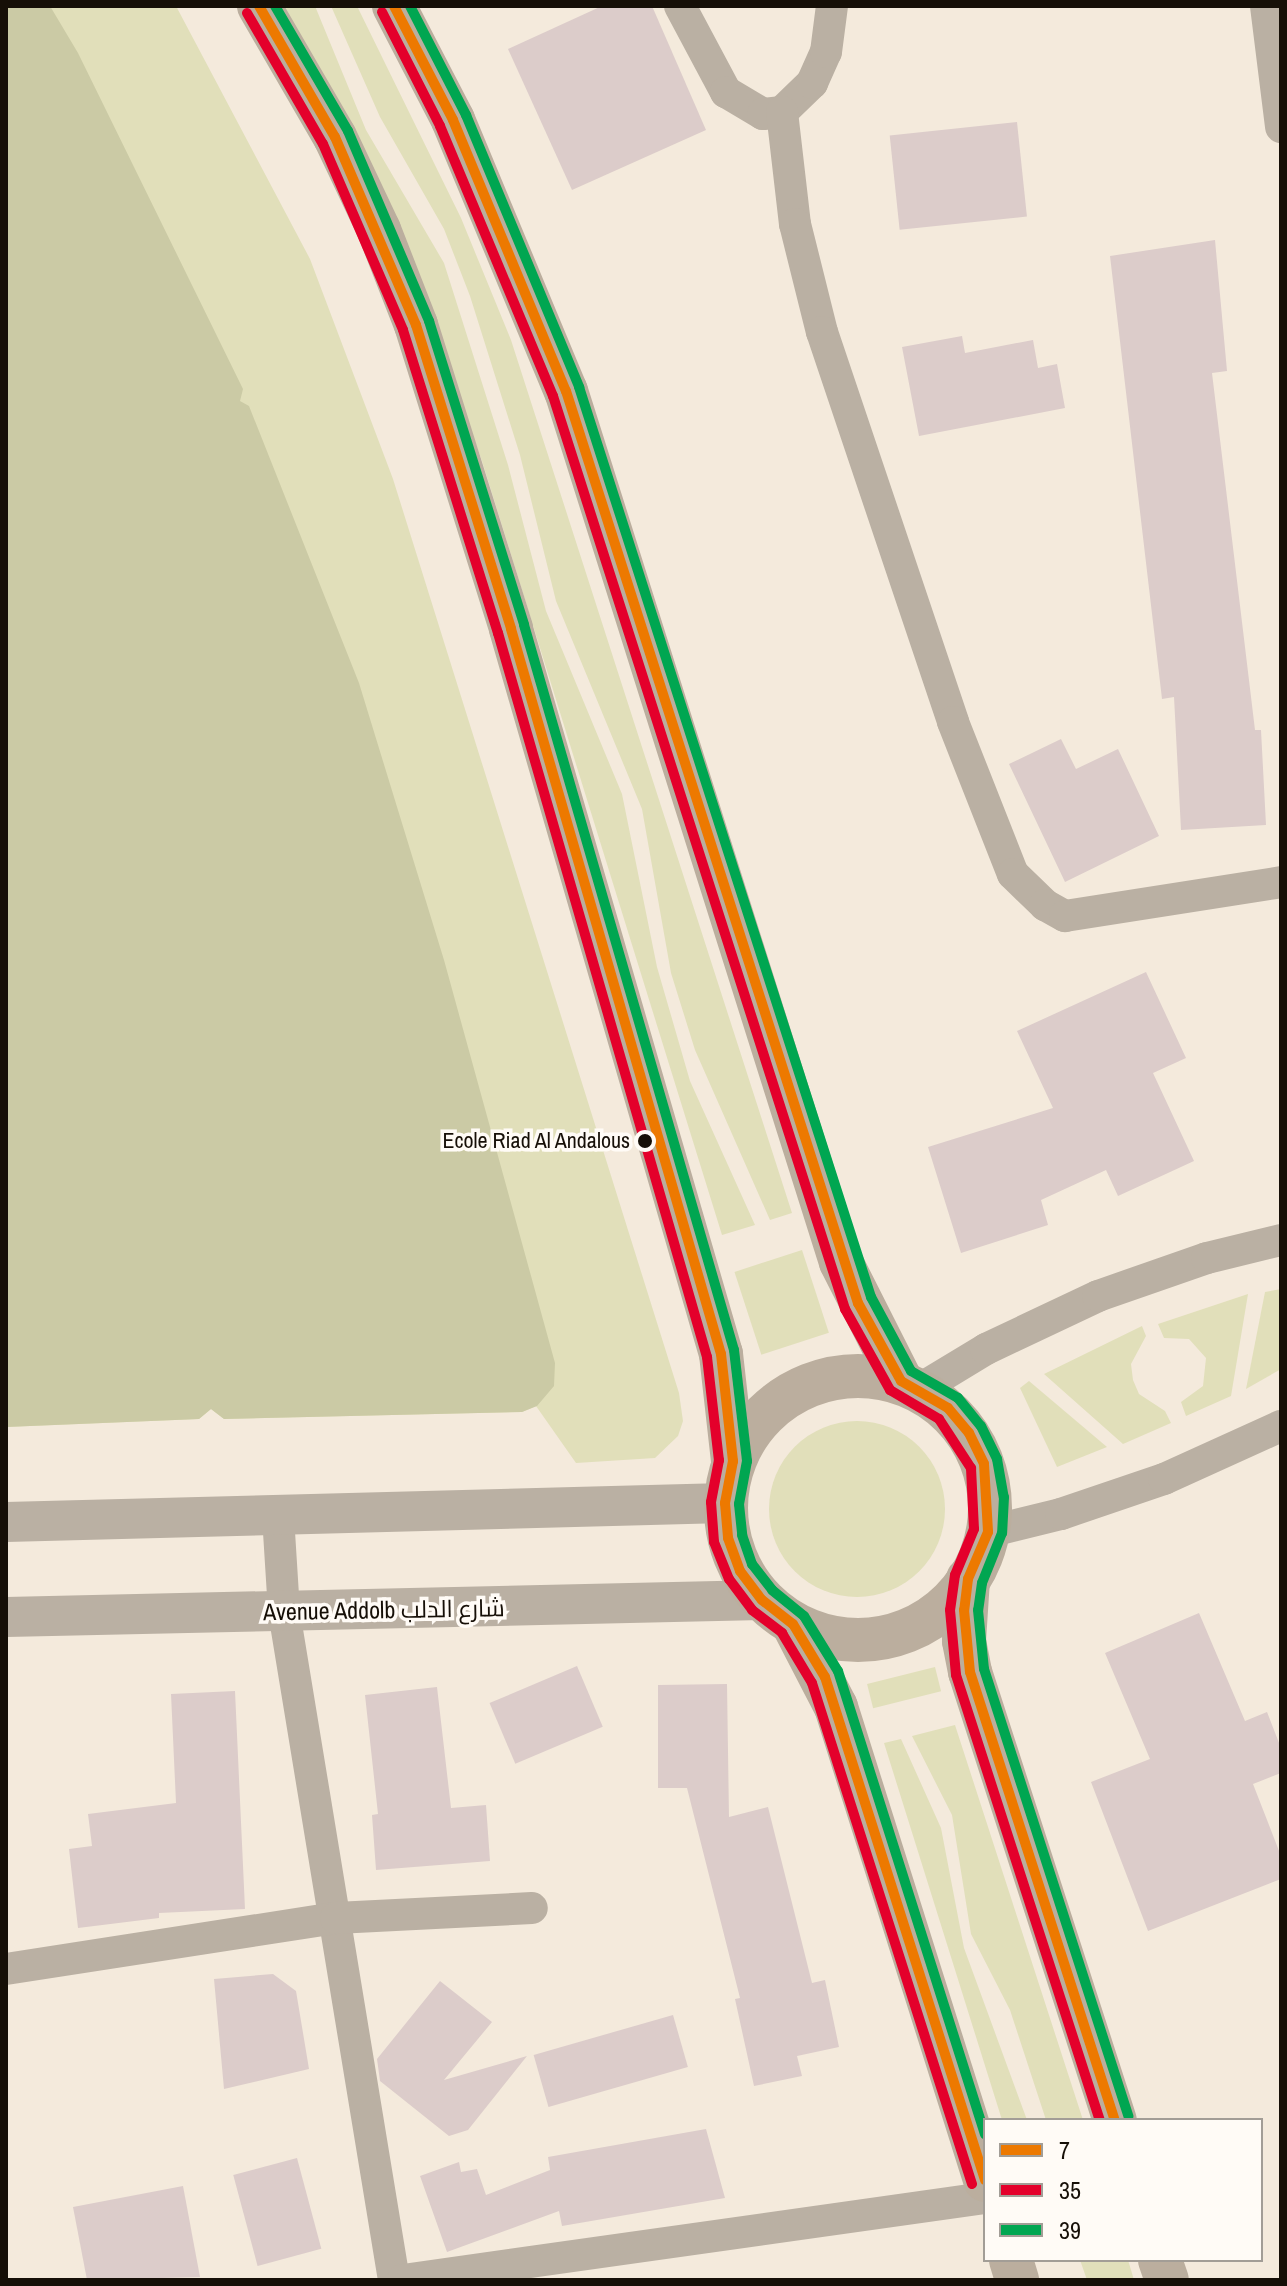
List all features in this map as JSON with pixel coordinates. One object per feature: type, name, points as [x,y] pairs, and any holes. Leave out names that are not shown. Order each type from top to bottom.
[{"type":"main road","points":[[259,6],[335,137],[379,230],[416,325],[511,629],[718,1341],[736,1560],[777,1612],[836,1707],[983,2174]]},
{"type":"main road","points":[[394,6],[453,120],[566,391],[841,1262],[910,1385]]},
{"type":"main road","points":[[729,1482],[774,1406],[802,1388],[868,1375],[910,1385],[948,1408],[974,1444],[990,1498],[988,1532],[968,1579],[948,1606],[921,1627],[890,1639],[857,1643],[823,1638],[777,1612]]},
{"type":"main road","points":[[968,1579],[964,1641],[970,1672],[1114,2118]]},
{"type":"street","points":[[680,6],[710,66],[736,102],[763,114],[782,112],[812,83],[826,52],[832,6]]},
{"type":"street","points":[[1266,6],[1281,127]]},
{"type":"street","points":[[782,112],[795,224],[818,319],[953,722],[1013,874],[1031,894],[1065,916],[1281,882]]},
{"type":"street","points":[[910,1385],[1098,1296],[1207,1258],[1281,1240]]},
{"type":"street","points":[[988,1532],[1061,1514],[1164,1479],[1281,1426]]},
{"type":"street","points":[[6,1522],[278,1516],[729,1482]]},
{"type":"street","points":[[278,1516],[284,1612],[394,2280]]},
{"type":"street","name":"Avenue Addolb شارع الدلب","points":[[6,1617],[284,1612],[777,1612]]},
{"type":"street","points":[[6,1969],[336,1918],[532,1908]]},
{"type":"street","points":[[403,2280],[983,2198]]},
{"type":"shaded area","points":[[6,6],[176,6],[310,259],[393,479],[679,1393],[683,1421],[678,1436],[655,1458],[576,1463],[536,1406],[522,1412],[224,1419],[211,1409],[199,1419],[6,1427]]},
{"type":"shaded area","points":[[282,6],[315,6],[366,130],[444,263],[508,465],[546,611],[622,794],[657,967],[690,1081],[755,1225],[722,1235],[482,461],[448,366]]},
{"type":"shaded area","points":[[331,6],[357,6],[461,218],[511,340],[792,1213],[770,1220],[695,1050],[671,973],[642,809],[556,601],[520,455],[470,296],[444,229],[380,117]]},
{"type":"shaded area","points":[[802,1250],[829,1333],[761,1355],[734,1272]]},
{"type":"shaded area","points":[[1281,1289],[1281,1369],[1246,1389],[1265,1292]]},
{"type":"shaded area","points":[[1248,1294],[1231,1396],[1186,1416],[1181,1402],[1203,1386],[1206,1358],[1189,1339],[1164,1338],[1158,1324]]},
{"type":"shaded area","points":[[1142,1326],[1146,1336],[1131,1364],[1133,1380],[1139,1394],[1165,1411],[1171,1423],[1123,1444],[1044,1374]]},
{"type":"shaded area","points":[[1029,1381],[1107,1447],[1057,1467],[1020,1388]]},
{"type":"shaded area","points":[[857,1421],[891,1427],[919,1447],[939,1475],[945,1509],[939,1543],[919,1571],[891,1591],[857,1597],[823,1591],[795,1571],[775,1543],[769,1509],[775,1475],[795,1447],[823,1427]]},
{"type":"shaded area","points":[[935,1667],[941,1691],[873,1708],[867,1684]]},
{"type":"shaded area","points":[[955,1725],[1082,2118],[1045,2118],[1010,2010],[971,1934],[952,1815],[912,1736]]},
{"type":"shaded area","points":[[901,1739],[941,1828],[964,1948],[1026,2118],[1001,2118],[884,1743]]},
{"type":"shaded area","points":[[1081,2262],[1129,2262],[1134,2280],[1087,2280]]},
{"type":"green space","points":[[6,6],[50,6],[78,53],[243,389],[240,401],[249,406],[359,683],[444,960],[555,1363],[554,1386],[537,1406],[522,1412],[224,1419],[211,1409],[199,1419],[6,1427]]},
{"type":"building","points":[[602,6],[652,6],[706,130],[572,190],[508,49]]},
{"type":"building","points":[[1017,122],[1027,216],[900,230],[890,135]]},
{"type":"building","points":[[1215,240],[1227,371],[1212,373],[1255,730],[1261,730],[1266,825],[1181,830],[1174,697],[1162,699],[1110,256]]},
{"type":"building","points":[[962,336],[965,353],[1033,340],[1038,368],[1057,364],[1065,408],[919,436],[902,347]]},
{"type":"building","points":[[1061,739],[1076,769],[1118,749],[1159,836],[1065,882],[1009,764]]},
{"type":"building","points":[[1146,972],[1186,1058],[1153,1073],[1194,1161],[1118,1196],[1106,1170],[1041,1200],[1048,1225],[961,1253],[928,1147],[1053,1108],[1017,1031]]},
{"type":"building","points":[[1199,1613],[1245,1721],[1267,1712],[1281,1748],[1281,1773],[1253,1784],[1281,1856],[1281,1879],[1148,1931],[1091,1782],[1150,1759],[1105,1653]]},
{"type":"building","points":[[577,1666],[603,1727],[515,1764],[490,1703]]},
{"type":"building","points":[[727,1684],[729,1817],[768,1807],[812,1983],[825,1980],[839,2047],[797,2056],[802,2076],[754,2086],[735,1999],[740,1998],[687,1788],[658,1788],[658,1685]]},
{"type":"building","points":[[437,1687],[451,1808],[486,1805],[490,1861],[376,1870],[372,1815],[378,1814],[365,1695]]},
{"type":"building","points":[[235,1691],[245,1909],[159,1913],[159,1918],[78,1928],[69,1849],[92,1846],[88,1814],[176,1803],[171,1694]]},
{"type":"building","points":[[273,1974],[296,1991],[309,2069],[224,2089],[214,1979]]},
{"type":"building","points":[[440,1981],[492,2022],[444,2080],[527,2056],[468,2130],[449,2136],[380,2081],[377,2059]]},
{"type":"building","points":[[673,2015],[688,2067],[549,2107],[534,2055]]},
{"type":"building","points":[[706,2129],[725,2198],[562,2226],[559,2211],[447,2252],[420,2176],[459,2162],[461,2172],[477,2169],[486,2195],[550,2170],[548,2157]]},
{"type":"building","points":[[297,2158],[321,2249],[258,2266],[233,2175]]},
{"type":"building","points":[[183,2186],[200,2277],[87,2280],[73,2207]]},
{"type":"transit line","name":"7","points":[[259,6],[335,137],[416,325],[511,629],[721,1354],[733,1461],[725,1503],[728,1538],[740,1571],[762,1600],[793,1624],[825,1677],[983,2174]]},
{"type":"transit line","name":"39","points":[[275,6],[348,131],[429,321],[524,625],[734,1350],[747,1461],[739,1504],[742,1535],[752,1564],[772,1590],[804,1616],[838,1671],[983,2128]]},
{"type":"transit line","name":"7","points":[[394,6],[453,120],[566,391],[858,1303],[901,1381],[948,1408],[969,1433],[984,1464],[988,1532],[968,1579],[964,1610],[970,1672],[1114,2118]]},
{"type":"transit line","name":"39","points":[[410,6],[466,115],[579,387],[871,1297],[911,1371],[958,1398],[981,1426],[997,1459],[1004,1497],[1002,1533],[982,1583],[978,1610],[984,1669],[1128,2116]]},
{"type":"transit line","name":"35","points":[[382,12],[440,126],[553,396],[845,1309],[890,1390],[939,1419],[971,1468],[974,1529],[955,1575],[950,1610],[956,1675],[1099,2118]]},
{"type":"transit line","name":"35","points":[[247,13],[323,144],[403,330],[498,633],[707,1357],[719,1460],[711,1502],[714,1542],[729,1579],[752,1610],[782,1633],[812,1683],[972,2184]]},
{"type":"place","name":"Ecole Riad Al Andalous","points":[[645,1141]]}]
